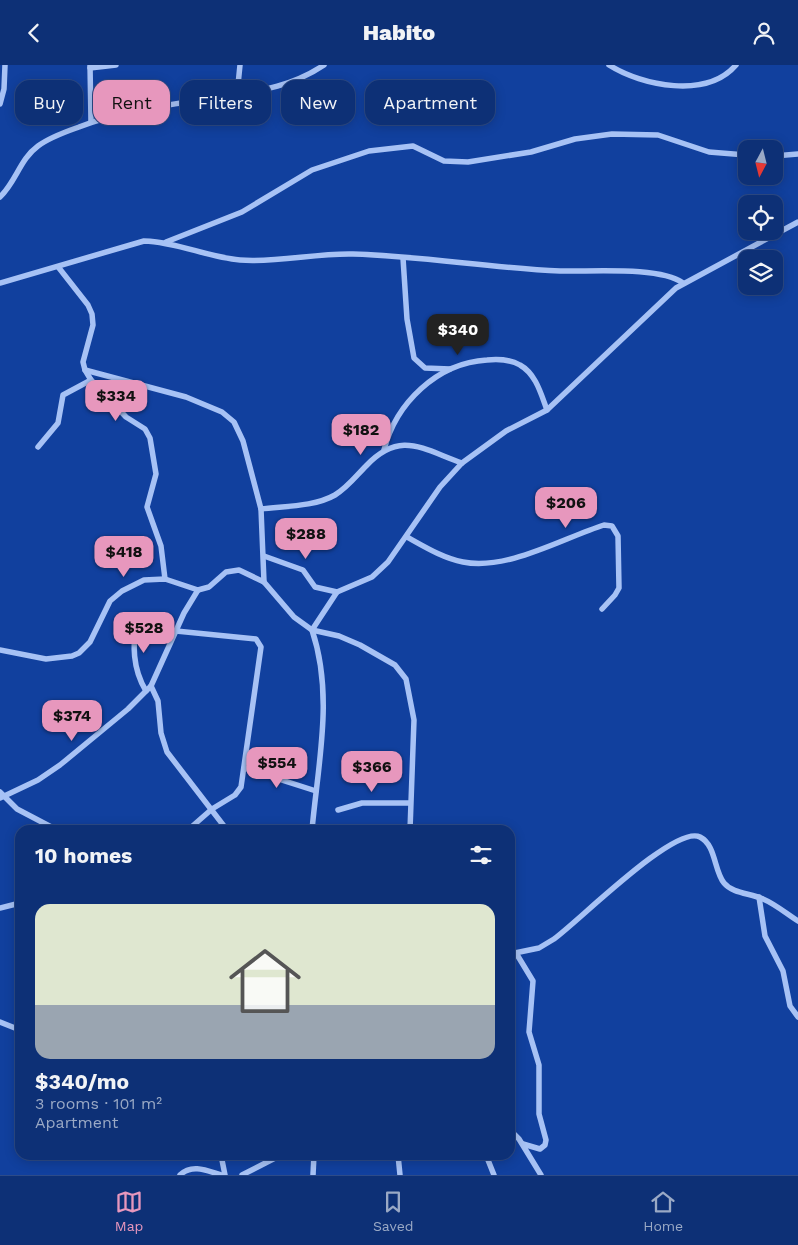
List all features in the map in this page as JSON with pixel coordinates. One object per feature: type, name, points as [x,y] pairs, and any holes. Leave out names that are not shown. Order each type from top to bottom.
[{"type":"street","points":[[0,104],[4,89],[5,65]]},
{"type":"street","points":[[91,122],[90,67],[116,65]]},
{"type":"street","points":[[238,80],[240,65]]},
{"type":"street","points":[[271,87],[289,83],[324,65]]},
{"type":"street","points":[[609,65],[642,80],[674,85],[718,80],[736,65]]},
{"type":"street","points":[[0,197],[10,185],[28,155],[38,145],[91,122],[127,112],[180,104]]},
{"type":"street","points":[[166,242],[242,212],[312,169],[368,151],[413,146],[439,159],[458,162],[520,154],[575,139],[612,134],[658,135],[709,152],[738,154]]},
{"type":"street","points":[[783,155],[798,154]]},
{"type":"street","points":[[313,825],[324,693],[320,661],[312,630],[337,592],[377,573],[407,537],[440,487],[462,463],[500,435],[547,410],[657,305],[683,283],[798,222]]},
{"type":"street","points":[[0,283],[40,270],[59,268],[131,243],[166,242],[218,257],[242,260],[336,254],[560,271],[649,274],[671,277],[683,283]]},
{"type":"street","points":[[404,258],[408,319],[414,357],[425,367],[450,369]]},
{"type":"street","points":[[59,268],[88,305],[92,314],[93,325],[83,362],[85,370],[126,417],[145,429],[150,438],[156,473],[147,507],[161,546],[166,579]]},
{"type":"street","points":[[384,449],[388,433],[403,408],[432,380],[450,369],[488,359],[508,360],[520,365],[536,382],[547,410]]},
{"type":"street","points":[[85,370],[186,397],[227,415],[237,427],[243,441],[261,509],[264,582]]},
{"type":"street","points":[[38,447],[58,423],[63,395],[91,379]]},
{"type":"street","points":[[261,509],[330,497],[342,490],[384,449],[394,445],[410,445],[462,463]]},
{"type":"street","points":[[407,537],[446,557],[461,562],[480,563],[521,555],[604,525],[612,526],[618,536],[619,587],[615,595],[602,609]]},
{"type":"street","points":[[264,556],[303,570],[315,587],[337,592]]},
{"type":"street","points":[[0,651],[46,659],[66,657],[79,653],[90,642],[106,606],[115,596],[144,580],[166,579],[198,590],[209,587],[221,575],[233,570],[246,572],[264,582],[294,617],[312,630],[346,638],[386,659],[404,674],[409,687],[414,720],[410,825]]},
{"type":"street","points":[[47,825],[17,809],[1,796],[38,780],[60,765],[149,688],[198,590]]},
{"type":"street","points":[[136,619],[134,655],[137,670],[158,701],[161,733],[167,752],[223,825]]},
{"type":"street","points":[[176,631],[251,638],[256,639],[260,643],[244,768],[239,791],[212,809],[194,825]]},
{"type":"street","points":[[244,768],[316,791]]},
{"type":"street","points":[[338,810],[362,803],[410,803]]},
{"type":"street","points":[[515,953],[539,948],[554,939],[632,872],[671,844],[687,836],[695,835],[704,839],[725,884],[735,891],[758,897],[798,921]]},
{"type":"street","points":[[758,897],[765,935],[782,971],[790,1005],[798,1017]]},
{"type":"street","points":[[0,908],[15,904]]},
{"type":"street","points":[[515,956],[533,981],[529,1032],[539,1065],[539,1114],[546,1140],[545,1145],[540,1149],[523,1144]]},
{"type":"street","points":[[0,1022],[15,1028]]},
{"type":"street","points":[[515,1135],[523,1144],[541,1175]]},
{"type":"street","points":[[180,1175],[185,1170],[196,1169],[223,1175],[221,1160]]},
{"type":"street","points":[[242,1175],[271,1160]]},
{"type":"street","points":[[313,1175],[314,1160]]},
{"type":"street","points":[[398,1160],[400,1175]]},
{"type":"street","points":[[488,1160],[494,1175]]}]
